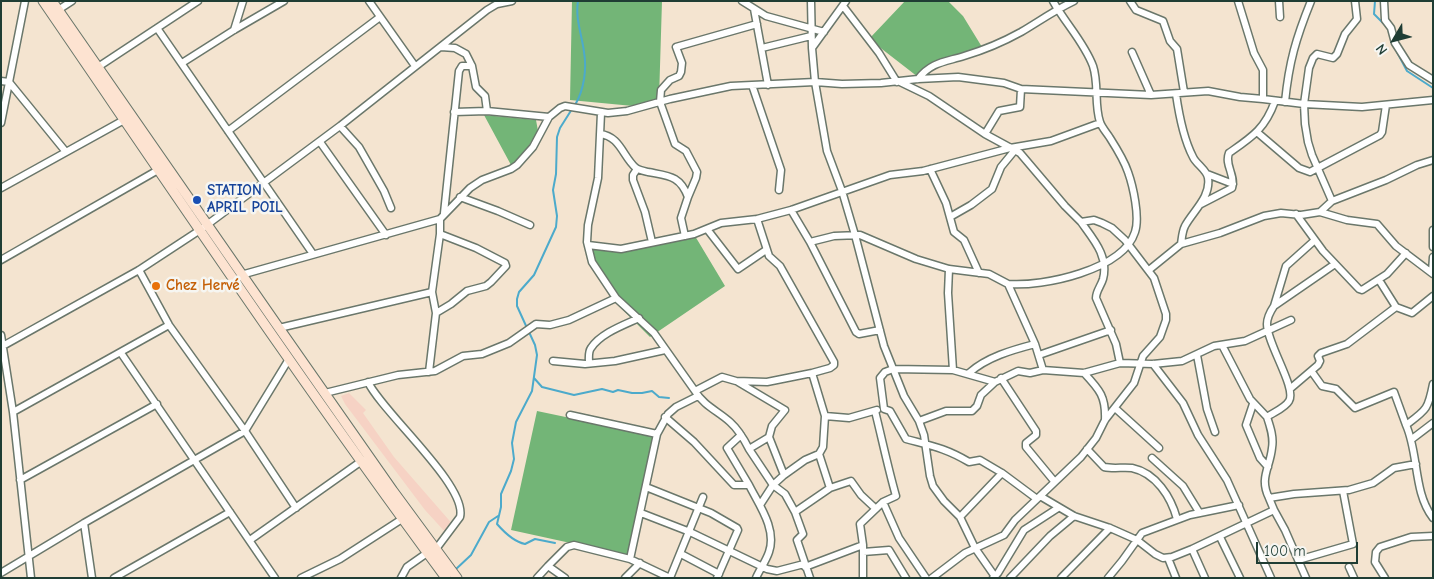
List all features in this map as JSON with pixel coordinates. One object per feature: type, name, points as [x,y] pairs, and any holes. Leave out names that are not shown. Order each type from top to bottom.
[{"type":"street","points":[[1,122],[25,1]]},
{"type":"street","points":[[43,1],[55,12],[98,67],[289,360],[365,459],[443,567],[456,577]]},
{"type":"street","points":[[52,1],[55,12],[158,170],[241,275],[279,328],[325,393],[402,519],[431,551]]},
{"type":"street","points":[[55,12],[72,1]]},
{"type":"street","points":[[98,67],[198,1]]},
{"type":"street","points":[[234,30],[243,1]]},
{"type":"street","points":[[182,63],[275,4],[284,1]]},
{"type":"street","points":[[369,1],[416,66]]},
{"type":"street","points":[[2,347],[139,270],[203,228],[320,142],[494,5],[512,1]]},
{"type":"street","points":[[742,1],[766,16],[811,32]]},
{"type":"street","points":[[811,1],[811,32],[815,82],[827,151],[856,235],[880,330],[893,370],[904,396],[919,421],[926,444],[933,486],[944,501],[960,517],[975,548],[995,577],[1024,530],[1058,508]]},
{"type":"street","points":[[810,242],[834,236],[856,235],[916,259],[949,269],[994,276],[1008,284],[1017,285],[1060,278],[1104,264],[1128,245],[1136,231],[1137,221],[1128,172],[1100,124],[1096,77],[1088,55],[1053,1]]},
{"type":"street","points":[[918,79],[932,65],[965,56],[1004,41],[1074,1]]},
{"type":"street","points":[[1130,1],[1136,10],[1163,21],[1165,24],[1170,41],[1178,49],[1184,92]]},
{"type":"street","points":[[1238,1],[1254,53],[1263,70],[1263,98]]},
{"type":"street","points":[[1279,1],[1280,16]]},
{"type":"street","points":[[1285,102],[1290,60],[1311,1]]},
{"type":"street","points":[[1332,201],[1308,142],[1304,104],[1309,68],[1317,54],[1333,58],[1337,54],[1345,34],[1357,19],[1354,1]]},
{"type":"street","points":[[1384,1],[1385,20],[1391,28],[1395,43],[1409,65],[1433,80]]},
{"type":"street","points":[[812,48],[845,4],[897,82],[929,96],[985,134],[1013,149],[1027,161],[1081,222],[1101,251],[1104,264],[1102,281],[1096,298],[1111,330],[1120,363]]},
{"type":"street","points":[[754,9],[768,85]]},
{"type":"street","points":[[228,130],[380,17]]},
{"type":"street","points":[[685,236],[680,218],[697,172],[686,151],[675,144],[660,102],[661,90],[670,80],[679,76],[681,72],[682,63],[676,47],[757,24]]},
{"type":"street","points":[[157,28],[313,254]]},
{"type":"street","points":[[762,48],[811,32],[824,32]]},
{"type":"street","points":[[441,47],[455,48],[466,54],[472,66],[476,87],[484,94],[487,110]]},
{"type":"street","points":[[1132,52],[1151,95]]},
{"type":"street","points":[[444,213],[459,70],[462,66],[472,66]]},
{"type":"street","points":[[429,372],[436,313],[432,292],[440,234],[440,219],[460,197],[482,180],[517,165],[533,147],[549,117],[565,106],[601,113],[627,111],[731,86],[815,82],[842,84],[897,82],[958,77],[1004,83],[1022,89],[1151,95],[1208,92],[1240,98],[1263,98],[1304,104],[1362,107],[1433,100]]},
{"type":"street","points":[[1,81],[9,82],[66,152]]},
{"type":"street","points":[[752,85],[781,170],[779,190]]},
{"type":"street","points":[[985,134],[999,111],[1020,107],[1022,89]]},
{"type":"street","points":[[1176,94],[1180,119],[1194,160],[1207,174],[1234,184]]},
{"type":"street","points":[[1200,204],[1230,190],[1234,184],[1227,157],[1229,153],[1258,133],[1271,113],[1275,101]]},
{"type":"street","points":[[1258,133],[1305,172],[1310,172],[1380,135],[1386,105]]},
{"type":"street","points":[[454,112],[487,110],[549,117]]},
{"type":"street","points":[[601,113],[598,178],[588,225],[588,245],[594,266],[616,298],[654,333],[696,393],[708,406],[732,424],[741,435],[773,485],[786,494],[804,534],[797,540],[810,578]]},
{"type":"street","points":[[1,188],[124,120]]},
{"type":"street","points":[[588,245],[621,249],[685,236],[730,221],[757,219],[791,210],[890,175],[901,175],[930,169],[1051,140],[1100,124]]},
{"type":"street","points":[[340,126],[359,147],[384,191],[391,208]]},
{"type":"street","points":[[600,134],[612,137],[637,169],[673,177],[682,185],[688,197]]},
{"type":"street","points":[[320,142],[386,235]]},
{"type":"street","points":[[950,217],[966,208],[992,188],[1001,167],[1013,149]]},
{"type":"street","points":[[1320,212],[1332,201],[1433,160]]},
{"type":"street","points":[[637,169],[633,175],[633,180],[645,212],[652,242]]},
{"type":"street","points":[[930,169],[946,203],[954,232],[964,240],[979,273]]},
{"type":"street","points":[[1,260],[158,170]]},
{"type":"street","points":[[1181,244],[1185,227],[1200,204],[1208,184],[1207,174]]},
{"type":"street","points":[[460,197],[498,211],[530,226]]},
{"type":"street","points":[[791,210],[810,242],[856,332],[859,334],[880,330]]},
{"type":"street","points":[[1149,270],[1181,244],[1281,212],[1296,214],[1320,212],[1347,220],[1375,223],[1396,246],[1432,273]]},
{"type":"street","points":[[1296,214],[1335,264],[1359,289],[1362,290],[1392,270],[1406,253]]},
{"type":"street","points":[[241,275],[440,219]]},
{"type":"street","points":[[630,559],[657,434],[666,417],[676,407],[722,378],[736,381],[767,382],[830,368],[834,365],[780,266],[770,258],[757,219]]},
{"type":"street","points":[[932,578],[951,562],[975,548],[1004,535],[1015,520],[1087,449],[1105,420],[1134,383],[1143,356],[1160,336],[1166,320],[1165,310],[1157,285],[1149,270],[1120,235],[1094,220],[1081,222]]},
{"type":"street","points":[[707,229],[738,269],[766,250]]},
{"type":"street","points":[[1433,230],[1433,248]]},
{"type":"street","points":[[436,313],[467,291],[491,282],[506,266],[505,263],[476,248],[440,234]]},
{"type":"street","points":[[1267,417],[1287,404],[1291,394],[1291,388],[1278,361],[1267,331],[1268,317],[1274,306],[1286,266],[1315,240]]},
{"type":"street","points":[[1432,273],[1433,257]]},
{"type":"street","points":[[1274,306],[1335,264]]},
{"type":"street","points":[[949,269],[948,293],[953,370]]},
{"type":"street","points":[[139,270],[169,325],[245,431],[296,508]]},
{"type":"street","points":[[1378,280],[1396,307],[1412,313],[1433,296]]},
{"type":"street","points":[[1008,284],[1035,344],[1043,370]]},
{"type":"street","points":[[279,328],[432,292]]},
{"type":"street","points":[[325,393],[398,375],[429,372],[439,369],[462,356],[482,354],[509,342],[536,324],[550,325],[569,320],[616,298]]},
{"type":"street","points":[[1291,388],[1312,372],[1320,363],[1318,356],[1321,353],[1347,344],[1396,307]]},
{"type":"street","points":[[589,363],[591,347],[613,331],[639,318]]},
{"type":"street","points":[[919,421],[946,411],[972,411],[977,406],[981,395],[998,380],[1018,371],[1032,373],[1043,370],[1084,374],[1120,363],[1153,364],[1182,361],[1214,346],[1242,343],[1291,320]]},
{"type":"street","points":[[13,412],[169,325]]},
{"type":"street","points":[[1039,355],[1111,330]]},
{"type":"street","points":[[1,335],[13,412],[31,578]]},
{"type":"street","points":[[969,373],[986,361],[1013,350],[1035,344]]},
{"type":"street","points":[[1222,344],[1243,387],[1254,404],[1267,417],[1273,447],[1264,482],[1274,510],[1306,578]]},
{"type":"street","points":[[553,361],[577,364],[620,360],[665,350]]},
{"type":"street","points":[[121,353],[275,578]]},
{"type":"street","points":[[1197,355],[1207,409],[1215,432]]},
{"type":"street","points":[[1,573],[245,431],[289,360]]},
{"type":"street","points":[[1153,364],[1182,403],[1198,435],[1227,480],[1271,578]]},
{"type":"street","points":[[884,409],[880,378],[886,372],[893,370],[953,370],[998,380],[1036,431],[1036,435],[1026,443],[1026,447],[1054,481]]},
{"type":"street","points":[[760,505],[773,485],[805,460],[819,454],[823,447],[825,416],[812,372]]},
{"type":"street","points":[[1312,372],[1322,386],[1336,389],[1355,408],[1394,392],[1412,439],[1423,502],[1433,518]]},
{"type":"street","points":[[1084,374],[1104,396],[1106,403],[1105,420]]},
{"type":"street","points":[[736,381],[784,409],[772,426],[769,438],[784,475]]},
{"type":"street","points":[[368,382],[377,397],[414,438],[452,489],[461,512],[460,517],[431,551],[407,567],[401,578]]},
{"type":"street","points":[[1406,425],[1426,409],[1433,384]]},
{"type":"street","points":[[20,480],[157,404]]},
{"type":"street","points":[[1254,404],[1246,425],[1260,458],[1268,467]]},
{"type":"street","points":[[1115,408],[1159,448]]},
{"type":"street","points":[[825,416],[849,418],[884,409],[890,411],[906,439],[950,451],[969,462],[980,460],[1038,498],[1074,516],[1110,528],[1137,540],[1158,556],[1168,558],[1192,550],[1274,510]]},
{"type":"street","points":[[863,578],[863,549],[860,524],[883,502],[896,496],[875,411]]},
{"type":"street","points":[[570,415],[657,434]]},
{"type":"street","points":[[666,417],[694,442],[734,486],[749,485]]},
{"type":"street","points":[[1412,439],[1433,424]]},
{"type":"street","points":[[741,435],[727,448],[760,505],[770,531],[771,542],[768,554],[756,578]]},
{"type":"street","points":[[749,448],[769,438]]},
{"type":"street","points":[[1087,449],[1104,467],[1132,468],[1140,470],[1150,477],[1163,489],[1169,498],[1177,519]]},
{"type":"street","points":[[819,454],[830,488]]},
{"type":"street","points":[[1152,458],[1183,486],[1199,512]]},
{"type":"street","points":[[250,540],[365,459]]},
{"type":"street","points":[[1269,498],[1294,494],[1343,491],[1373,483],[1394,468],[1416,464]]},
{"type":"street","points":[[960,517],[1002,473]]},
{"type":"street","points":[[795,512],[830,488],[851,481],[861,495],[876,509]]},
{"type":"street","points":[[646,487],[711,513],[737,528],[718,576],[681,554]]},
{"type":"street","points":[[1298,560],[1353,544],[1343,491]]},
{"type":"street","points":[[537,578],[571,545],[630,559],[670,578],[703,497]]},
{"type":"street","points":[[883,502],[899,538],[926,578]]},
{"type":"street","points":[[1108,578],[1142,533],[1199,512],[1238,504]]},
{"type":"street","points":[[114,578],[230,512]]},
{"type":"street","points":[[641,513],[690,532],[761,567],[774,571],[863,549],[889,550],[906,578]]},
{"type":"street","points":[[1010,578],[1050,536],[1074,516]]},
{"type":"street","points":[[301,578],[340,559],[402,519]]},
{"type":"street","points":[[84,523],[92,578]]},
{"type":"street","points":[[1061,578],[1110,528]]},
{"type":"street","points":[[1385,578],[1375,562],[1376,552],[1380,547],[1411,537],[1433,536]]},
{"type":"street","points":[[1220,537],[1240,578]]},
{"type":"street","points":[[1192,550],[1205,578]]},
{"type":"street","points":[[1168,558],[1176,578]]},
{"type":"street","points":[[625,578],[640,563]]},
{"type":"street","points":[[548,566],[565,578]]},
{"type":"street","points":[[443,567],[446,578]]},
{"type":"street","points":[[1349,567],[1354,578]]},
{"type":"shaded area","points":[[349,393],[366,410],[363,413],[394,457],[455,527],[447,534],[425,510],[345,404],[341,396]]},
{"type":"green space","points":[[572,1],[662,1],[659,99],[633,106],[570,100]]},
{"type":"green space","points":[[905,1],[948,1],[963,16],[982,47],[918,77],[869,39]]},
{"type":"green space","points":[[484,115],[536,120],[538,131],[523,155],[511,165]]},
{"type":"green space","points":[[695,236],[725,286],[650,337],[620,307],[593,261],[590,247],[624,251]]},
{"type":"green space","points":[[537,411],[656,436],[630,556],[511,530]]},
{"type":"waterway","points":[[575,105],[583,86],[585,65],[578,21],[578,1]]},
{"type":"waterway","points":[[1375,1],[1374,14],[1387,27]]},
{"type":"waterway","points":[[1397,52],[1407,71],[1433,88]]},
{"type":"waterway","points":[[527,328],[517,306],[517,299],[519,292],[534,275],[556,227],[557,216],[553,190],[556,174],[557,137],[560,128],[572,109]]},
{"type":"waterway","points":[[529,332],[537,355],[532,391],[516,422],[512,443],[514,459],[501,494],[501,507],[497,524],[521,543],[525,544],[535,539],[555,543]]},
{"type":"waterway","points":[[534,378],[542,387],[574,395],[602,389],[613,392],[618,390],[632,393],[652,391],[659,397],[669,398]]},
{"type":"waterway","points":[[455,570],[471,555],[489,522],[498,516]]},
{"type":"place","name":"STATION APRIL POIL","points":[[197,200]]},
{"type":"place","name":"Chez Hervé","points":[[156,286]]}]
